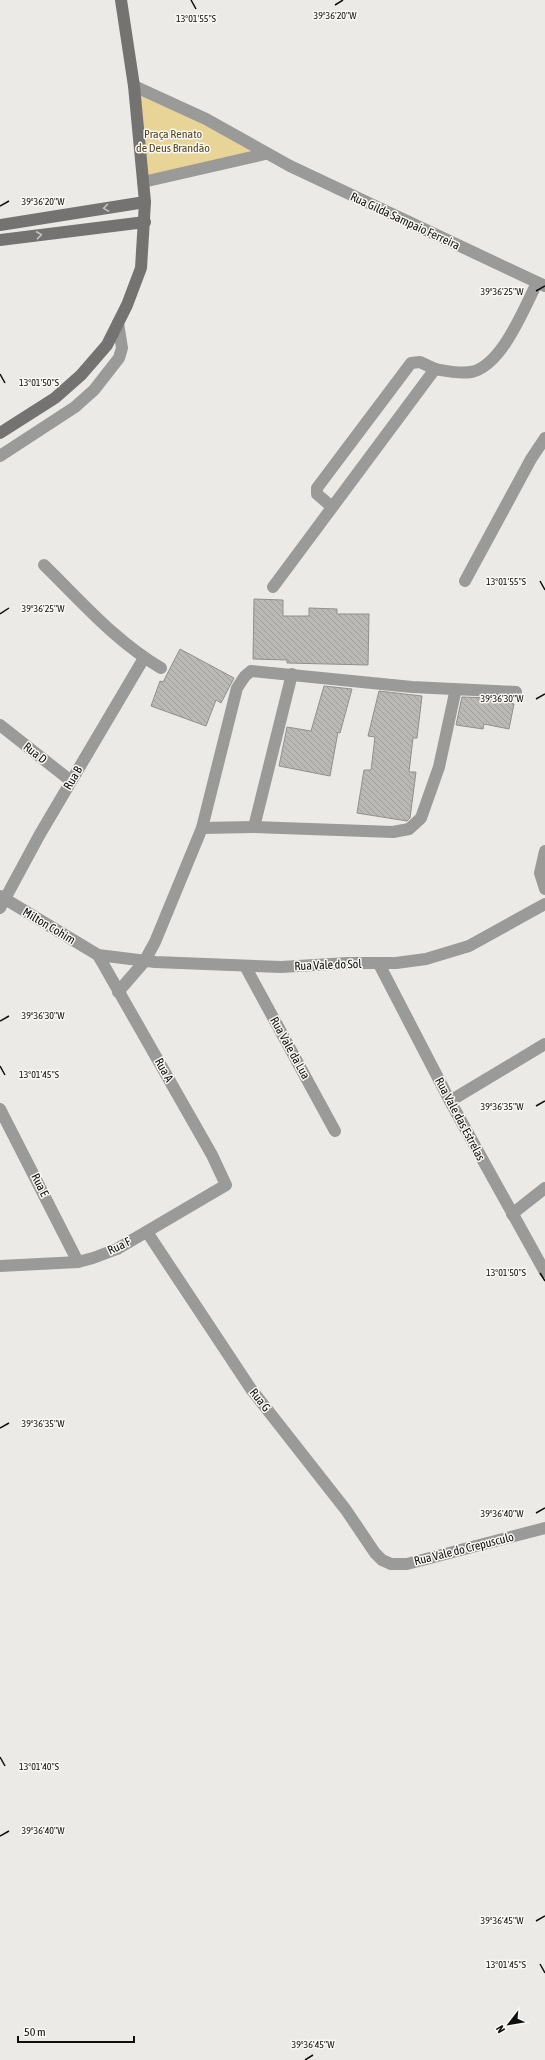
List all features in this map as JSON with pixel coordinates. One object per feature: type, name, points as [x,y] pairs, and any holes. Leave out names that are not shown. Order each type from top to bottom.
[{"type":"street","points":[[0,433],[55,398],[81,375],[107,345],[127,305],[140,268],[145,202],[134,86],[121,0]]},
{"type":"street","points":[[134,86],[206,119],[265,154]]},
{"type":"street","points":[[143,182],[265,154]]},
{"type":"street","name":"Rua Gilda Sampaio Ferreira","points":[[265,154],[541,285]]},
{"type":"street","points":[[0,225],[145,202]]},
{"type":"street","points":[[80,212],[81,229]]},
{"type":"street","points":[[0,240],[144,222]]},
{"type":"street","points":[[332,506],[317,494],[317,488],[356,434],[411,363],[420,362],[435,369],[461,372],[472,372],[486,365],[500,351],[541,285]]},
{"type":"street","points":[[0,456],[75,406],[94,390],[121,353],[122,340],[118,323]]},
{"type":"street","points":[[273,587],[435,369]]},
{"type":"street","points":[[464,581],[531,459],[545,438]]},
{"type":"street","points":[[44,565],[104,624],[144,658],[161,668]]},
{"type":"street","name":"Rua B","points":[[2,901],[144,658]]},
{"type":"street","points":[[118,992],[144,962],[158,935],[202,828],[220,749],[237,688],[241,680],[251,671],[412,687],[516,692]]},
{"type":"street","points":[[254,827],[292,674]]},
{"type":"street","points":[[202,828],[254,827],[393,832],[405,830],[417,823],[421,818],[439,767],[455,693],[454,689]]},
{"type":"street","name":"Rua D","points":[[0,725],[71,781]]},
{"type":"street","points":[[545,851],[540,873],[545,889]]},
{"type":"street","name":"Milton Cohim","points":[[2,901],[98,955]]},
{"type":"street","name":"Rua Vale do Sol","points":[[98,955],[144,962],[281,967],[348,963],[379,964],[426,959],[469,946],[545,904]]},
{"type":"street","name":"Rua A","points":[[98,955],[215,1161],[224,1178],[225,1186]]},
{"type":"street","name":"Rua Vale das Estrelas","points":[[379,964],[450,1101],[545,1272]]},
{"type":"street","name":"Rua Vale da Lua","points":[[245,966],[335,1131]]},
{"type":"street","points":[[450,1101],[545,1044]]},
{"type":"street","name":"Rua E","points":[[0,1109],[78,1262]]},
{"type":"street","name":"Rua F","points":[[0,1266],[78,1262],[117,1249],[225,1186]]},
{"type":"street","points":[[512,1214],[545,1188]]},
{"type":"street","name":"Rua G","points":[[147,1232],[251,1389],[313,1466],[346,1510],[374,1553],[382,1560]]},
{"type":"street","name":"Rua Vale do Crepusculo","points":[[382,1560],[391,1564],[407,1564],[545,1528]]},
{"type":"green space","name":"Praça Renato de Deus Brandão","points":[[136,89],[265,154],[147,181]]},
{"type":"building","points":[[254,599],[283,600],[283,616],[309,616],[309,608],[337,609],[337,614],[369,614],[368,665],[287,663],[287,660],[253,659]]},
{"type":"building","points":[[180,649],[234,678],[221,703],[216,700],[206,726],[151,706],[160,681],[163,682]]},
{"type":"building","points":[[324,686],[352,689],[340,733],[338,732],[330,776],[279,766],[287,727],[311,731]]},
{"type":"building","points":[[379,691],[422,696],[417,738],[413,738],[409,772],[416,772],[410,818],[407,821],[357,813],[364,770],[371,770],[375,737],[368,736]]},
{"type":"building","points":[[462,697],[489,698],[514,704],[509,729],[484,724],[483,729],[456,725]]}]
